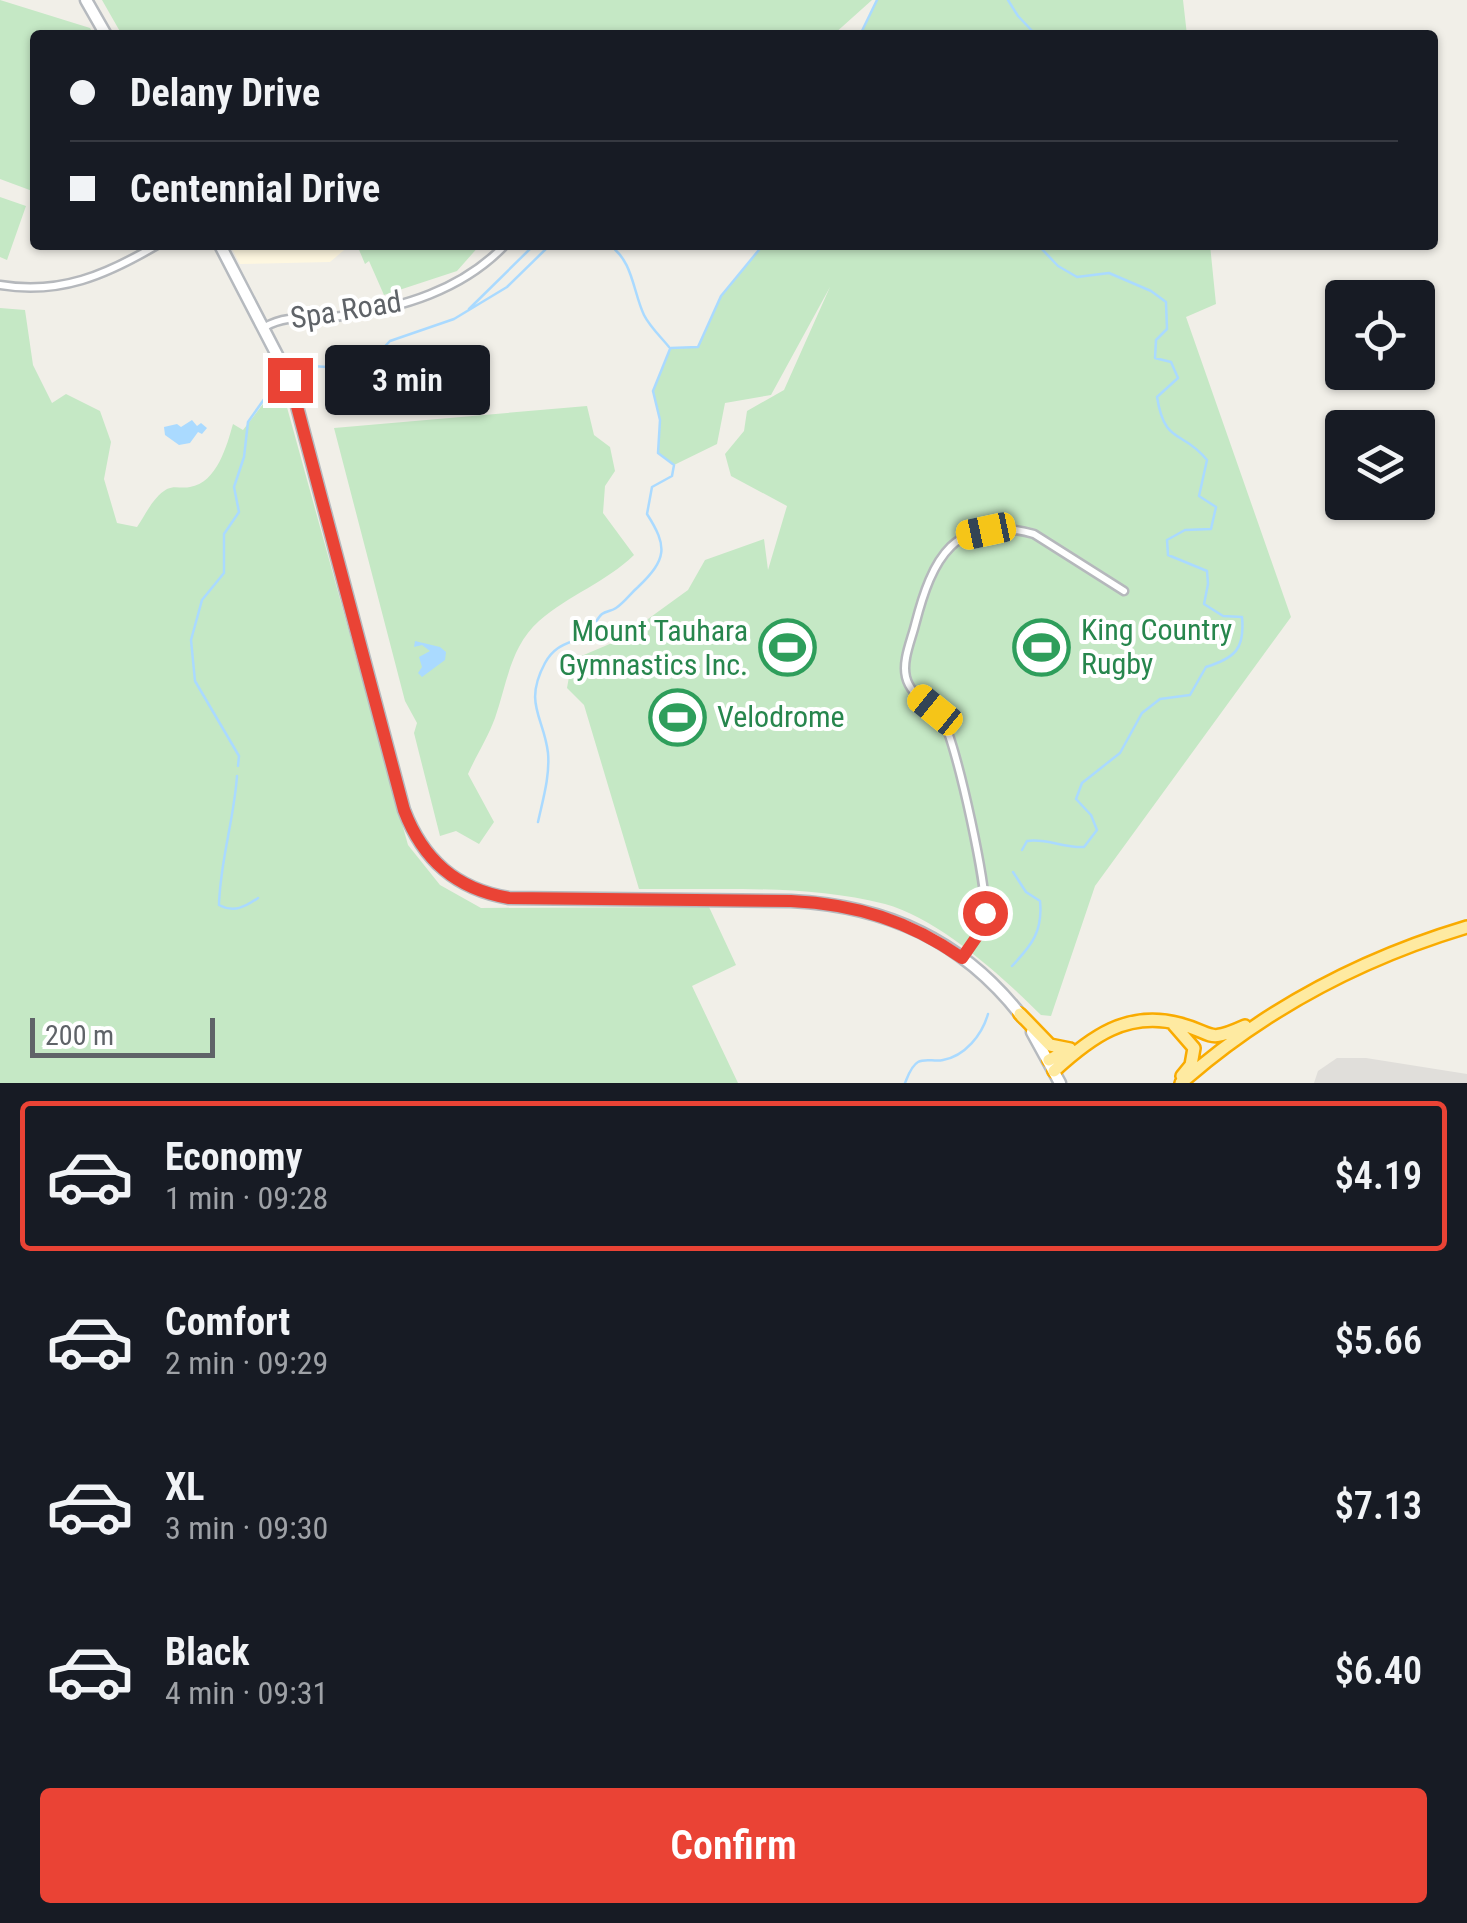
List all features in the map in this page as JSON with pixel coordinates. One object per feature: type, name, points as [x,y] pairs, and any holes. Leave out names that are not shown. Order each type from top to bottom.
[{"type":"highway","points":[[1055,1072],[1083,1045],[1128,1021],[1172,1022],[1216,1038],[1268,1016],[1352,969],[1396,950],[1467,930]]},
{"type":"highway","points":[[1192,1083],[1268,1023],[1326,988],[1412,949],[1467,930]]},
{"type":"highway","points":[[1020,1014],[1050,1044],[1070,1049],[1083,1045]]},
{"type":"highway","points":[[1178,1083],[1268,1016]]},
{"type":"highway","points":[[1172,1022],[1194,1048],[1191,1065],[1178,1083]]},
{"type":"highway","points":[[1055,1072],[1070,1049]]},
{"type":"main road","points":[[86,0],[103,30]]},
{"type":"main road","name":"Spa Road","points":[[223,250],[264,326]]},
{"type":"main road","points":[[264,326],[282,359],[297,401],[404,810],[418,842],[438,866],[476,890],[509,898],[791,901],[857,908],[899,920],[962,958],[1020,1014],[1055,1072]]},
{"type":"street","points":[[0,285],[32,289],[83,282],[148,250]]},
{"type":"street","name":"Spa Road","points":[[264,326],[284,319],[342,316],[415,300],[472,274],[499,250]]},
{"type":"street","points":[[962,958],[984,922],[986,905],[981,874],[948,732],[935,710],[914,693],[904,671],[927,580],[936,562],[964,536],[1020,530],[1034,534],[1124,591]]},
{"type":"shaded area","points":[[233,250],[344,250],[330,262],[240,264]]},
{"type":"shaded area","points":[[1337,1058],[1366,1058],[1467,1074],[1467,1083],[1314,1083],[1318,1071]]},
{"type":"green space","points":[[0,0],[91,30],[30,30],[30,190],[0,179]]},
{"type":"green space","points":[[102,0],[872,0],[839,30],[119,30]]},
{"type":"green space","points":[[877,0],[1183,0],[1186,30],[862,30]]},
{"type":"green space","points":[[0,197],[26,206],[7,260],[0,257]]},
{"type":"green space","points":[[359,250],[476,250],[457,271],[384,295],[369,261],[365,264]]},
{"type":"green space","points":[[759,250],[1211,250],[1216,304],[1186,317],[1291,617],[1095,886],[1051,1016],[1041,1015],[948,935],[885,904],[794,891],[639,889],[584,705],[567,688],[572,660],[619,640],[688,590],[705,560],[764,539],[768,570],[787,506],[731,476],[725,454],[744,431],[747,411],[784,390],[830,287],[771,395],[725,403],[717,444],[674,465],[658,453],[660,420],[653,391],[670,349],[698,347],[721,296]]},
{"type":"green space","points":[[0,308],[25,310],[33,365],[52,403],[66,394],[100,411],[111,442],[104,479],[117,523],[137,527],[162,492],[190,487],[207,478],[219,462],[233,424],[243,430],[280,382],[408,845],[440,885],[481,908],[709,907],[736,965],[692,986],[738,1083],[0,1083]]},
{"type":"green space","points":[[587,406],[594,435],[610,447],[615,471],[605,486],[603,513],[634,555],[529,631],[468,774],[494,822],[479,844],[456,831],[440,836],[414,733],[417,723],[405,701],[334,428]]},
{"type":"water","points":[[192,420],[207,428],[190,443],[179,445],[165,435],[164,427],[181,427]]},
{"type":"water","points":[[415,641],[446,652],[445,660],[422,677],[418,673],[422,667],[419,657],[430,651],[422,645],[414,647]]},
{"type":"waterway","points":[[862,30],[877,0]]},
{"type":"waterway","points":[[1008,0],[1031,30]]},
{"type":"waterway","points":[[469,309],[529,250]]},
{"type":"waterway","points":[[310,366],[346,368],[370,362],[390,341],[454,319],[507,287],[545,250]]},
{"type":"waterway","points":[[616,250],[628,268],[646,319],[669,347]]},
{"type":"waterway","points":[[671,348],[698,347],[721,296],[759,250]]},
{"type":"waterway","points":[[1022,850],[1027,841],[1034,840],[1084,847],[1097,830],[1091,815],[1076,799],[1082,783],[1120,753],[1142,713],[1160,699],[1190,695],[1206,667],[1231,656],[1240,645],[1243,628],[1242,617],[1223,616],[1204,604],[1207,571],[1168,555],[1167,540],[1185,530],[1211,529],[1216,507],[1199,496],[1207,460],[1170,430],[1160,413],[1157,397],[1178,378],[1171,362],[1155,358],[1156,340],[1167,329],[1166,302],[1151,291],[1109,273],[1077,277],[1058,266],[1043,250]]},
{"type":"waterway","points":[[538,822],[548,762],[535,700],[545,663],[560,647],[588,633],[602,614],[622,603],[659,560],[659,535],[647,514],[652,487],[672,476],[674,465],[658,453],[660,420],[653,391],[670,349]]},
{"type":"waterway","points":[[238,766],[239,756],[195,681],[191,640],[202,600],[224,573],[224,534],[239,512],[234,487],[244,457],[248,422],[277,381]]},
{"type":"waterway","points":[[237,776],[219,905],[239,908],[258,898]]},
{"type":"waterway","points":[[1012,966],[1035,937],[1040,921],[1040,901],[1026,892],[1013,872]]},
{"type":"waterway","points":[[905,1083],[918,1062],[951,1058],[965,1049],[977,1037],[988,1014]]},
{"type":"place","name":"King Country Rugby","points":[[1042,647]]},
{"type":"place","name":"Mount Tauhara Gymnastics Inc.","points":[[787,648]]},
{"type":"place","name":"Velodrome","points":[[678,717]]},
{"type":"route","points":[[290,380],[404,810],[418,842],[450,876],[476,890],[509,898],[791,901],[857,908],[899,920],[962,958],[982,929],[985,913]]}]
